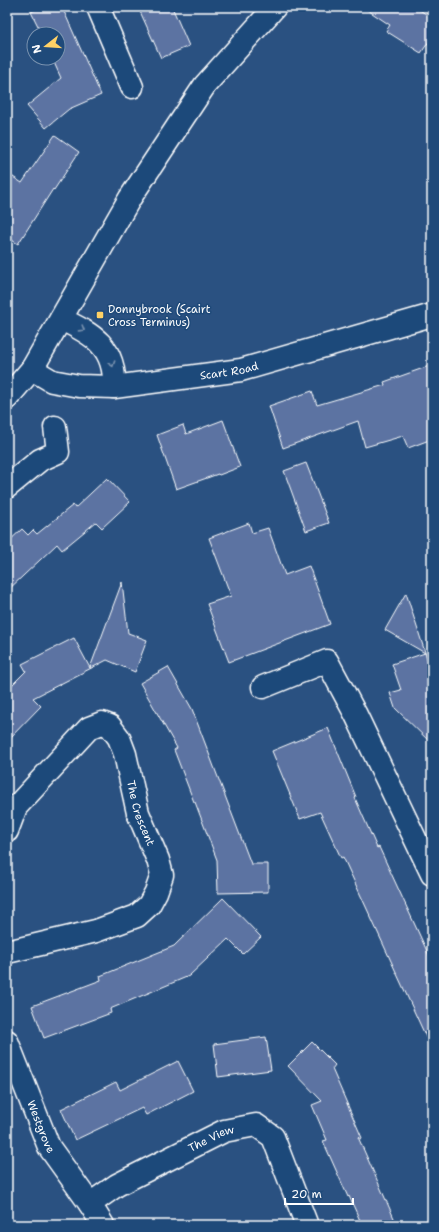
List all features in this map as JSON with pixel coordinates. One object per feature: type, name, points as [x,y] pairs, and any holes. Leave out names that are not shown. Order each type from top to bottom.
[{"type":"street","points":[[98,7],[132,87]]},
{"type":"street","points":[[7,398],[32,369],[130,198],[205,85],[275,7]]},
{"type":"street","name":"Scart Road","points":[[32,369],[52,381],[79,386],[114,387],[241,370],[432,315]]},
{"type":"street","points":[[61,319],[80,328],[101,342],[112,360],[115,376],[114,387]]},
{"type":"street","points":[[7,487],[40,460],[58,452],[55,427]]},
{"type":"street","points":[[263,687],[327,661],[356,715],[432,874]]},
{"type":"street","name":"The Crescent","points":[[7,832],[16,807],[89,728],[102,724],[110,726],[119,738],[138,813],[158,860],[162,875],[156,892],[148,905],[137,916],[96,931],[7,952]]},
{"type":"street","name":"Westgrove","points":[[7,1041],[49,1147],[90,1204]]},
{"type":"street","name":"The View","points":[[90,1204],[117,1186],[224,1131],[256,1125],[273,1137],[306,1223],[305,1225]]},
{"type":"street","points":[[90,1204],[103,1225]]},
{"type":"building","points":[[41,7],[62,7],[101,95],[69,109],[46,128],[27,106],[61,78],[56,66],[66,66],[66,26],[38,26],[31,12]]},
{"type":"building","points":[[138,7],[172,7],[189,46],[161,58]]},
{"type":"building","points":[[363,7],[415,7],[432,18],[432,37],[421,53],[386,31],[390,25]]},
{"type":"building","points":[[55,135],[79,152],[54,190],[53,189],[18,244],[7,237],[7,173],[22,183]]},
{"type":"building","points":[[432,365],[432,439],[408,448],[403,436],[365,447],[358,421],[283,448],[269,406],[312,391],[317,405],[385,385],[384,382]]},
{"type":"building","points":[[223,420],[240,467],[176,489],[157,435],[183,425],[186,434]]},
{"type":"building","points":[[306,463],[329,523],[306,531],[284,471]]},
{"type":"building","points":[[107,478],[130,502],[102,528],[96,522],[62,550],[57,544],[7,591],[7,543],[22,529],[28,535],[33,530],[37,534],[73,505],[75,508]]},
{"type":"building","points":[[249,523],[252,533],[268,528],[285,575],[309,566],[330,624],[229,662],[207,604],[231,596],[209,538]]},
{"type":"building","points":[[122,582],[128,633],[147,640],[135,672],[107,660],[33,698],[41,706],[7,741],[7,690],[26,671],[22,664],[74,638],[90,668]]},
{"type":"building","points":[[406,593],[432,674],[432,744],[395,708],[390,693],[401,690],[392,664],[425,653],[385,630]]},
{"type":"building","points":[[168,667],[192,709],[251,864],[268,864],[268,892],[218,893],[217,860],[174,750],[177,748],[140,683]]},
{"type":"building","points":[[328,728],[356,797],[355,798],[377,848],[379,847],[432,962],[432,1050],[343,857],[341,858],[320,812],[300,819],[272,751]]},
{"type":"building","points":[[223,898],[261,937],[243,954],[228,939],[189,976],[110,1009],[111,1013],[44,1038],[32,1006],[101,980],[100,976],[174,946]]},
{"type":"building","points":[[266,1037],[271,1070],[218,1077],[214,1044]]},
{"type":"building","points":[[312,1042],[335,1065],[332,1069],[362,1138],[361,1139],[358,1137],[397,1225],[362,1225],[349,1196],[348,1197],[323,1141],[327,1140],[312,1105],[322,1101],[288,1066]]},
{"type":"building","points":[[178,1061],[193,1091],[146,1115],[142,1108],[75,1140],[61,1109],[116,1082],[120,1090]]},
{"type":"place","name":"Donnybrook (Scairt Cross Terminus)","points":[[100,315]]}]
